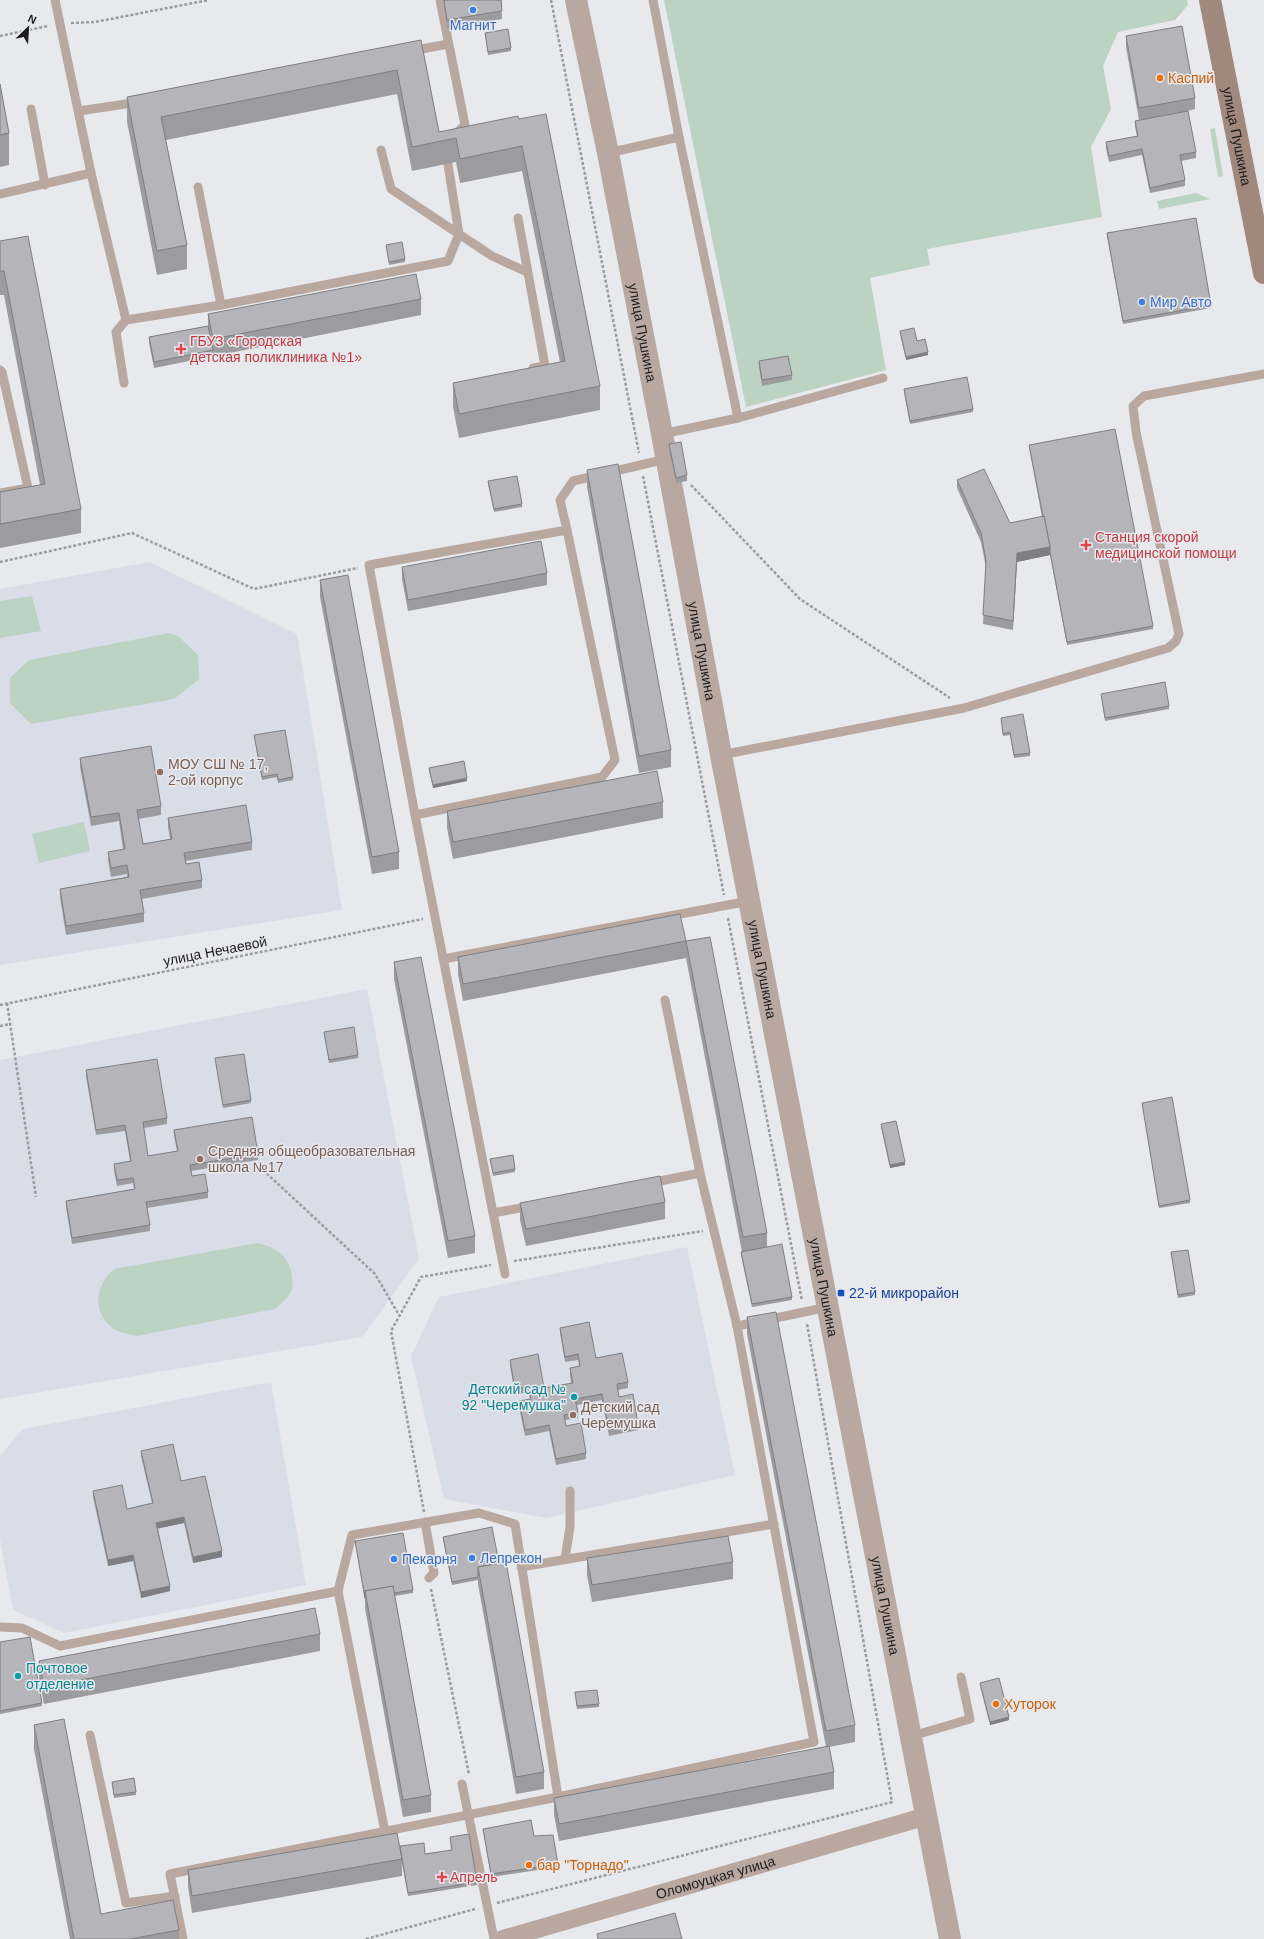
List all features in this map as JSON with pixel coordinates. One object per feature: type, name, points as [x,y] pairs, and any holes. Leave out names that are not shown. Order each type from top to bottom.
[{"type":"main road","name":"улица Пушкина","points":[[1214,1],[1264,273]]},
{"type":"street","name":"улица Пушкина","points":[[576,0],[608,153],[662,434],[721,755],[912,1736],[950,1939]]},
{"type":"street","name":"Оломоуцкая улица","points":[[503,1939],[927,1816]]},
{"type":"lane","points":[[55,0],[91,173],[126,320]]},
{"type":"lane","points":[[124,383],[116,332],[126,320],[221,305],[448,261],[459,234],[445,143],[465,125],[440,0]]},
{"type":"lane","points":[[653,0],[679,137],[738,418]]},
{"type":"lane","points":[[401,53],[448,44]]},
{"type":"lane","points":[[79,111],[152,100]]},
{"type":"lane","points":[[31,109],[45,185]]},
{"type":"lane","points":[[608,153],[679,137]]},
{"type":"lane","points":[[381,150],[391,189],[492,256],[527,272]]},
{"type":"lane","points":[[0,194],[45,185],[91,173]]},
{"type":"lane","points":[[198,187],[221,305]]},
{"type":"lane","points":[[518,218],[545,366],[522,371]]},
{"type":"lane","points":[[0,370],[2,372],[28,488],[0,494]]},
{"type":"lane","points":[[721,755],[964,708],[1168,648],[1176,642],[1179,634],[1136,432],[1133,406],[1144,396],[1264,374]]},
{"type":"lane","points":[[662,434],[738,418],[883,378]]},
{"type":"lane","points":[[415,815],[602,777],[615,760],[560,500],[573,481],[666,459]]},
{"type":"lane","points":[[505,1274],[434,917],[369,565],[567,530]]},
{"type":"lane","points":[[443,959],[749,900]]},
{"type":"lane","points":[[183,1939],[170,1874],[558,1797],[814,1742],[737,1326],[700,1174],[665,1000]]},
{"type":"lane","points":[[639,1185],[700,1174]]},
{"type":"lane","points":[[493,1213],[539,1205]]},
{"type":"lane","points":[[737,1326],[828,1307]]},
{"type":"lane","points":[[565,1559],[570,1527],[570,1491]]},
{"type":"lane","points":[[385,1832],[338,1591],[352,1535],[479,1513],[515,1524],[558,1797]]},
{"type":"lane","points":[[425,1522],[434,1573],[429,1578]]},
{"type":"lane","points":[[521,1566],[774,1524]]},
{"type":"lane","points":[[0,1627],[22,1628],[60,1646],[338,1591]]},
{"type":"lane","points":[[912,1736],[970,1719],[961,1677]]},
{"type":"lane","points":[[90,1735],[126,1903],[174,1896]]},
{"type":"lane","points":[[462,1784],[494,1939]]},
{"type":"path","points":[[0,36],[59,24],[96,22],[209,0]]},
{"type":"path","points":[[687,481],[800,599],[964,708]]},
{"type":"path","points":[[0,562],[132,533],[254,589],[369,565]]},
{"type":"path","name":"улица Нечаевой","points":[[0,1005],[434,917]]},
{"type":"path","points":[[7,1003],[36,1197]]},
{"type":"path","points":[[0,1026],[10,1024]]},
{"type":"path","points":[[263,1170],[375,1274],[400,1315]]},
{"type":"path","points":[[425,1522],[391,1331],[421,1277],[713,1229]]},
{"type":"path","points":[[429,1578],[470,1782],[462,1784]]},
{"type":"shaded area","name":"МОУ СШ № 17, 2-ой корпус","points":[[150,562],[297,634],[342,910],[0,965],[0,589]]},
{"type":"shaded area","name":"Средняя общеобразовательная школа №17","points":[[367,989],[419,1259],[362,1337],[0,1399],[0,1060]]},
{"type":"shaded area","name":"Детский сад Черемушка","points":[[687,1247],[735,1475],[546,1518],[444,1499],[411,1356],[439,1297]]},
{"type":"shaded area","points":[[271,1382],[306,1585],[64,1633],[13,1610],[0,1539],[0,1456],[23,1429]]},
{"type":"green space","points":[[664,0],[1187,0],[1188,5],[1175,20],[1118,32],[1103,66],[1111,109],[1091,147],[1102,217],[927,249],[930,265],[870,278],[886,370],[746,407]]},
{"type":"green space","points":[[1215,128],[1223,176],[1218,177],[1210,129]]},
{"type":"green space","points":[[1196,193],[1210,199],[1159,209],[1157,201]]},
{"type":"green space","points":[[32,596],[41,631],[0,638],[0,601]]},
{"type":"green space","points":[[169,633],[179,637],[198,655],[199,679],[174,699],[31,724],[10,703],[10,678],[29,660]]},
{"type":"green space","points":[[84,822],[90,851],[39,863],[32,834]]},
{"type":"green space","points":[[257,1243],[270,1247],[281,1254],[289,1264],[291,1271],[292,1290],[282,1303],[275,1309],[136,1336],[115,1330],[104,1319],[100,1312],[98,1297],[100,1290],[103,1282],[114,1269]]},
{"type":"building","name":"Магнит","points":[[444,0],[501,0],[502,11],[447,20]]},
{"type":"building","name":"Каспий","points":[[1182,26],[1195,98],[1139,108],[1126,36]]},
{"type":"building","points":[[508,29],[511,48],[488,52],[485,33]]},
{"type":"building","points":[[421,40],[439,132],[518,116],[519,119],[546,114],[600,386],[459,414],[453,383],[565,361],[522,146],[460,159],[456,138],[412,147],[397,70],[161,117],[187,245],[157,251],[127,97]]},
{"type":"building","points":[[0,84],[9,133],[0,135]]},
{"type":"building","points":[[1188,111],[1196,152],[1180,155],[1185,180],[1150,188],[1142,149],[1109,156],[1106,142],[1138,136],[1135,121]]},
{"type":"building","points":[[1196,218],[1211,305],[1123,321],[1107,233]]},
{"type":"building","points":[[28,236],[81,509],[0,524],[0,492],[45,484],[4,271],[0,271],[0,241]]},
{"type":"building","points":[[402,242],[405,259],[389,262],[386,245]]},
{"type":"building","points":[[416,274],[421,299],[213,339],[208,314]]},
{"type":"building","name":"ГБУЗ «Городская детская поликлиника №1»","points":[[208,326],[213,350],[154,362],[149,337]]},
{"type":"building","points":[[914,328],[917,341],[925,339],[928,352],[906,357],[900,331]]},
{"type":"building","points":[[788,356],[792,375],[762,380],[759,361]]},
{"type":"building","points":[[967,377],[973,409],[910,421],[904,389]]},
{"type":"building","points":[[1115,429],[1153,626],[1067,642],[1050,547],[1029,445]]},
{"type":"building","points":[[681,442],[687,475],[676,478],[669,444]]},
{"type":"building","points":[[618,464],[671,750],[639,756],[587,470]]},
{"type":"building","points":[[984,469],[1010,523],[1044,516],[1050,547],[1017,553],[1013,621],[983,615],[986,561],[981,533],[957,480]]},
{"type":"building","points":[[517,476],[522,504],[494,509],[488,481]]},
{"type":"building","points":[[541,541],[547,573],[408,600],[402,567]]},
{"type":"building","points":[[348,575],[399,852],[372,857],[320,580]]},
{"type":"building","points":[[1165,682],[1169,706],[1105,718],[1101,694]]},
{"type":"building","points":[[1023,714],[1030,753],[1014,755],[1010,732],[1003,734],[1001,718]]},
{"type":"building","points":[[285,730],[293,777],[278,780],[277,774],[262,777],[254,735]]},
{"type":"building","points":[[151,746],[161,806],[137,810],[143,844],[172,839],[168,818],[246,805],[252,842],[184,853],[186,864],[199,862],[202,880],[140,890],[144,913],[66,926],[60,889],[129,877],[127,865],[111,868],[108,852],[125,849],[119,813],[91,817],[80,758]]},
{"type":"building","points":[[464,761],[467,778],[433,785],[429,768]]},
{"type":"building","points":[[657,771],[663,802],[453,842],[447,811]]},
{"type":"building","points":[[680,914],[686,941],[463,984],[458,957]]},
{"type":"building","points":[[710,937],[767,1233],[743,1237],[686,941]]},
{"type":"building","points":[[421,957],[475,1236],[448,1241],[394,962]]},
{"type":"building","points":[[354,1027],[358,1055],[329,1060],[324,1032]]},
{"type":"building","points":[[244,1054],[251,1100],[223,1105],[215,1058]]},
{"type":"building","points":[[157,1059],[167,1118],[143,1122],[148,1156],[178,1151],[174,1130],[252,1117],[258,1154],[190,1165],[192,1176],[205,1174],[208,1192],[146,1202],[150,1225],[72,1238],[66,1201],[135,1189],[133,1178],[117,1180],[114,1164],[131,1161],[125,1125],[96,1130],[86,1070]]},
{"type":"building","points":[[1172,1097],[1190,1200],[1159,1206],[1142,1103]]},
{"type":"building","points":[[896,1121],[905,1162],[890,1165],[881,1124]]},
{"type":"building","points":[[513,1155],[515,1169],[493,1173],[490,1159]]},
{"type":"building","points":[[660,1176],[665,1202],[526,1229],[520,1203]]},
{"type":"building","points":[[782,1244],[792,1297],[752,1304],[741,1252]]},
{"type":"building","points":[[1188,1250],[1195,1292],[1178,1295],[1171,1252]]},
{"type":"building","points":[[776,1312],[855,1725],[826,1731],[747,1317]]},
{"type":"building","name":"Детский сад № 92 \"Черемушка\"","points":[[589,1322],[596,1358],[622,1353],[628,1382],[617,1384],[619,1397],[633,1394],[638,1424],[609,1430],[602,1394],[575,1399],[578,1412],[564,1415],[566,1426],[581,1423],[586,1453],[556,1459],[549,1425],[525,1430],[519,1401],[531,1399],[528,1387],[515,1389],[510,1360],[538,1354],[544,1388],[573,1383],[570,1368],[580,1366],[578,1354],[565,1357],[560,1328]]},
{"type":"building","points":[[173,1444],[181,1481],[205,1476],[222,1551],[193,1557],[184,1517],[156,1523],[170,1586],[141,1592],[133,1555],[108,1560],[93,1491],[122,1485],[127,1509],[153,1503],[141,1451]]},
{"type":"building","name":"Лепрекон","points":[[492,1527],[499,1563],[478,1567],[478,1577],[452,1582],[443,1537]]},
{"type":"building","points":[[403,1533],[413,1590],[394,1593],[393,1586],[365,1591],[365,1598],[355,1541]]},
{"type":"building","points":[[728,1536],[733,1562],[592,1585],[587,1558]]},
{"type":"building","points":[[506,1562],[544,1772],[516,1777],[478,1567]]},
{"type":"building","points":[[393,1586],[431,1795],[403,1800],[365,1591]]},
{"type":"building","points":[[315,1608],[320,1634],[44,1687],[39,1661]]},
{"type":"building","name":"Почтовое отделение","points":[[30,1637],[42,1703],[0,1711],[0,1642]]},
{"type":"building","points":[[999,1678],[1009,1717],[990,1722],[980,1683]]},
{"type":"building","points":[[597,1690],[599,1704],[577,1706],[575,1692]]},
{"type":"building","points":[[64,1719],[101,1914],[173,1900],[179,1930],[130,1939],[74,1939],[34,1725]]},
{"type":"building","points":[[829,1746],[834,1772],[559,1824],[554,1798]]},
{"type":"building","points":[[134,1778],[136,1792],[114,1795],[112,1782]]},
{"type":"building","points":[[531,1820],[534,1836],[553,1835],[558,1864],[491,1874],[483,1829]]},
{"type":"building","points":[[397,1833],[402,1859],[192,1896],[188,1870]]},
{"type":"building","points":[[469,1834],[477,1882],[408,1893],[400,1846],[424,1843],[425,1854],[452,1850],[450,1837]]},
{"type":"building","points":[[675,1913],[682,1939],[598,1939],[597,1934]]},
{"type":"place","name":"Магнит","points":[[473,10]]},
{"type":"place","name":"Каспий","points":[[1160,78]]},
{"type":"place","name":"Мир Авто","points":[[1142,302]]},
{"type":"place","name":"ГБУЗ «Городская детская поликлиника №1»","points":[[181,349]]},
{"type":"place","name":"Станция скорой медицинской помощи","points":[[1086,545]]},
{"type":"place","name":"МОУ СШ № 17, 2-ой корпус","points":[[160,772]]},
{"type":"place","name":"Средняя общеобразовательная школа №17","points":[[200,1159]]},
{"type":"place","name":"22-й микрорайон","points":[[841,1293]]},
{"type":"place","name":"Детский сад № 92 \"Черемушка\"","points":[[574,1397]]},
{"type":"place","name":"Детский сад Черемушка","points":[[573,1415]]},
{"type":"place","name":"Лепрекон","points":[[472,1558]]},
{"type":"place","name":"Пекарня","points":[[394,1559]]},
{"type":"place","name":"Почтовое отделение","points":[[18,1676]]},
{"type":"place","name":"Хуторок","points":[[996,1704]]},
{"type":"place","name":"бар \"Торнадо\"","points":[[529,1865]]},
{"type":"place","name":"Апрель","points":[[442,1877]]}]
